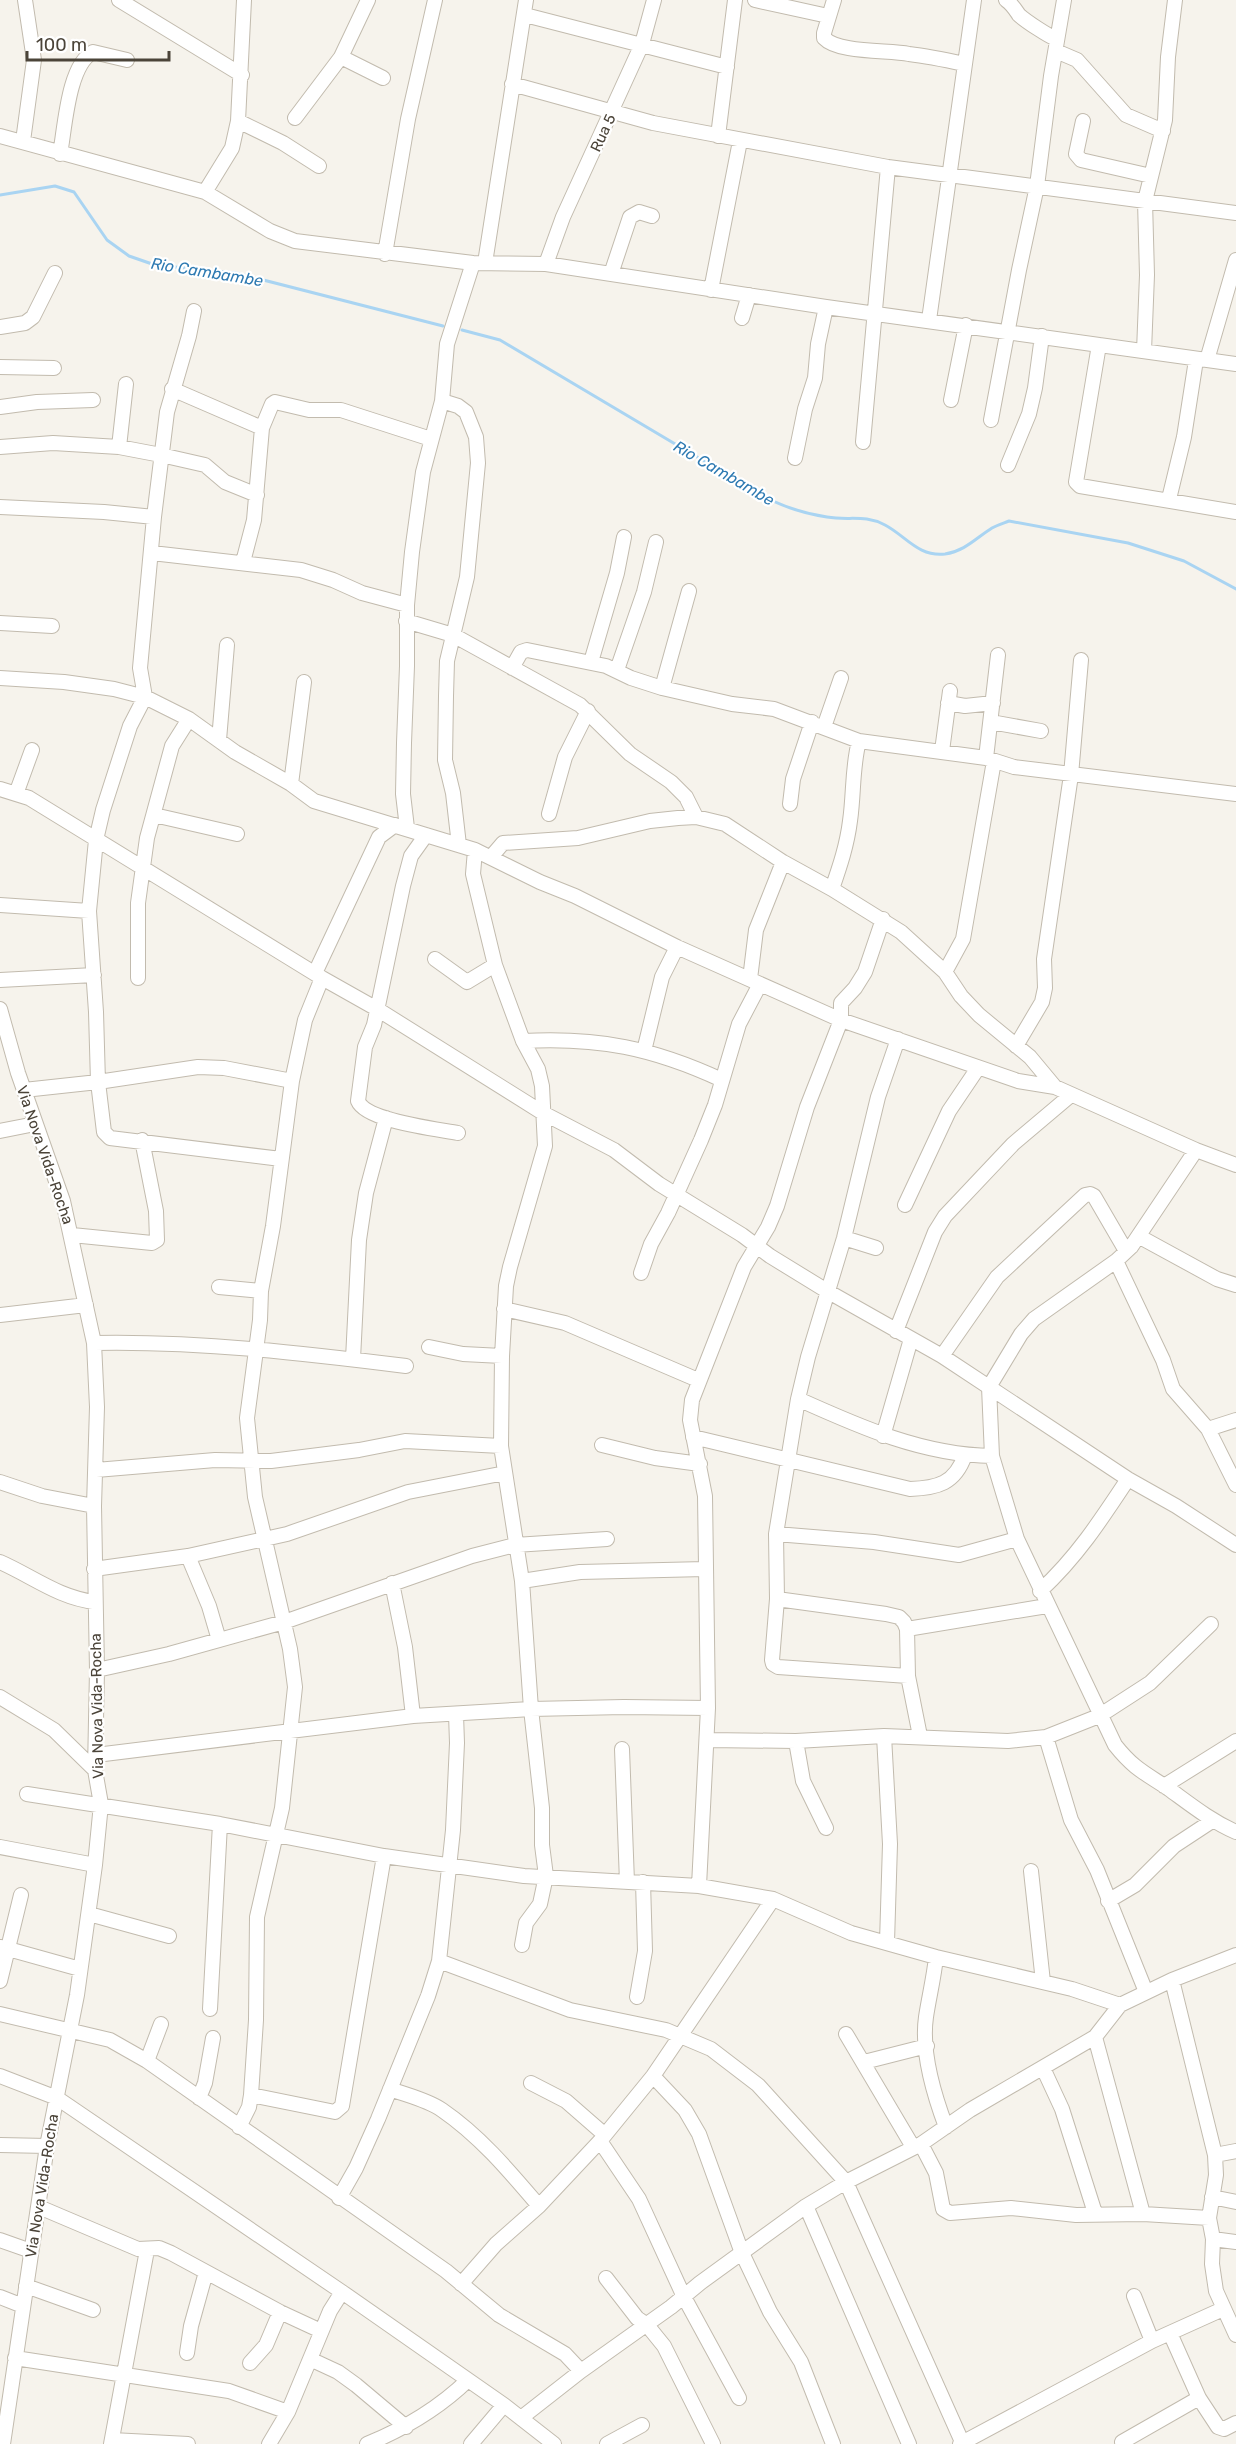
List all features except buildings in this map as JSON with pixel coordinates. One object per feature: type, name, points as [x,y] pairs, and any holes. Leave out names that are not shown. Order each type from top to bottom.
[{"type":"street","points":[[23,141],[34,60],[25,0]]},
{"type":"street","points":[[119,0],[242,75]]},
{"type":"street","points":[[205,192],[232,148],[238,122],[244,0]]},
{"type":"street","points":[[295,118],[340,57],[368,0]]},
{"type":"street","points":[[385,254],[408,119],[435,0]]},
{"type":"street","points":[[401,827],[406,621],[423,472],[442,401],[447,344],[455,316],[479,263],[526,0]]},
{"type":"street","name":"Rua 5","points":[[546,264],[566,211],[642,44],[654,0]]},
{"type":"street","points":[[718,136],[735,0]]},
{"type":"street","points":[[755,0],[828,16]]},
{"type":"street","points":[[834,0],[824,38],[830,43],[964,64]]},
{"type":"street","points":[[929,320],[974,0]]},
{"type":"street","points":[[1006,0],[1024,18],[1077,60],[1126,115],[1163,131]]},
{"type":"street","points":[[991,420],[1037,186],[1064,0]]},
{"type":"street","points":[[1144,351],[1147,275],[1145,201],[1163,131],[1168,47],[1176,0]]},
{"type":"street","points":[[525,15],[727,68]]},
{"type":"street","points":[[60,154],[73,82],[83,61],[93,52],[127,60]]},
{"type":"street","points":[[340,57],[383,78]]},
{"type":"street","points":[[512,84],[612,113],[740,141],[888,168],[1236,213]]},
{"type":"street","points":[[1083,121],[1076,154],[1081,160],[1151,176]]},
{"type":"street","points":[[238,122],[283,143],[319,166]]},
{"type":"street","points":[[0,136],[205,192],[262,227],[295,241],[385,254],[479,263],[546,264],[826,307],[876,312],[1236,364]]},
{"type":"street","points":[[711,290],[740,141]]},
{"type":"street","points":[[863,442],[888,168]]},
{"type":"street","points":[[611,274],[630,217],[639,212],[652,216]]},
{"type":"street","points":[[1169,499],[1202,360],[1236,260]]},
{"type":"street","points":[[0,327],[25,323],[33,317],[55,273]]},
{"type":"street","points":[[742,318],[749,295]]},
{"type":"street","points":[[795,458],[805,409],[815,378],[818,344],[826,307]]},
{"type":"street","points":[[194,311],[189,336],[172,389],[161,454],[140,669],[144,697],[130,726],[96,840],[89,911],[98,1082],[106,1136],[281,1159]]},
{"type":"street","points":[[951,400],[966,325]]},
{"type":"street","points":[[1008,465],[1029,414],[1042,336]]},
{"type":"street","points":[[1099,345],[1076,482],[1080,486],[1169,499],[1236,512]]},
{"type":"street","points":[[0,367],[54,368]]},
{"type":"street","points":[[119,447],[126,384]]},
{"type":"street","points":[[172,389],[262,428]]},
{"type":"street","points":[[0,407],[37,402],[93,400]]},
{"type":"street","points":[[442,401],[458,406],[466,412],[476,436],[477,445],[467,577],[447,661],[445,760],[453,793],[459,845]]},
{"type":"street","points":[[243,562],[254,520],[262,428],[275,402],[309,410],[341,410],[431,439]]},
{"type":"street","points":[[0,447],[54,443],[119,447],[161,454],[205,465],[225,482],[257,495]]},
{"type":"street","points":[[0,507],[154,517]]},
{"type":"street","points":[[591,662],[617,573],[624,537]]},
{"type":"street","points":[[617,670],[641,602],[657,542]]},
{"type":"street","points":[[152,553],[301,570],[333,580],[362,593],[407,605]]},
{"type":"street","points":[[662,688],[689,591]]},
{"type":"street","points":[[406,621],[453,635],[588,711],[630,754],[671,782],[686,797],[696,817]]},
{"type":"street","points":[[0,623],[52,626]]},
{"type":"street","points":[[219,740],[227,645]]},
{"type":"street","points":[[512,668],[523,650],[591,662],[662,688],[732,704],[766,707],[859,741],[990,759],[1014,767],[1236,794]]},
{"type":"street","points":[[945,972],[963,939],[990,759],[991,722],[998,655]]},
{"type":"street","points":[[1016,1046],[1042,1002],[1044,959],[1071,775],[1081,660]]},
{"type":"street","points":[[0,678],[114,689],[144,697],[189,718],[235,752],[291,784],[314,801],[475,850],[677,947],[841,1020],[1018,1081],[1055,1087],[1196,1150],[1236,1165]]},
{"type":"street","points":[[790,804],[795,771],[841,678]]},
{"type":"street","points":[[291,784],[304,682]]},
{"type":"street","points":[[942,751],[949,697],[965,706],[993,703]]},
{"type":"street","points":[[549,814],[565,757],[588,711]]},
{"type":"street","points":[[138,978],[138,903],[141,869],[172,746],[189,718]]},
{"type":"street","points":[[991,722],[1041,731]]},
{"type":"street","points":[[832,889],[847,840],[855,756],[859,741]]},
{"type":"street","points":[[16,794],[32,750]]},
{"type":"street","points":[[0,789],[28,798],[141,869],[377,1009],[543,1113],[614,1150],[659,1184],[827,1291],[942,1356],[1128,1479],[1176,1506],[1236,1545]]},
{"type":"street","points":[[154,814],[237,834]]},
{"type":"street","points":[[490,857],[503,843],[578,838],[650,820],[696,817],[725,824],[783,862],[883,919],[908,938],[945,972],[979,1015],[1030,1057],[1055,1087]]},
{"type":"street","points":[[239,2127],[249,2107],[256,2020],[257,1917],[282,1808],[291,1731],[294,1666],[264,1538],[250,1461],[247,1418],[261,1291],[273,1226],[292,1081],[305,1020],[318,975],[379,837],[401,827]]},
{"type":"street","points":[[426,835],[411,856],[377,1009],[365,1047],[358,1101],[363,1109],[386,1118],[458,1133]]},
{"type":"street","points":[[475,850],[473,874],[495,965],[523,1041],[541,1079],[545,1146],[510,1267],[504,1309],[502,1356],[501,1446],[522,1581],[546,1876],[540,1904],[526,1923],[522,1945]]},
{"type":"street","points":[[641,1273],[651,1244],[677,1195],[715,1105],[739,1024],[755,982],[756,930],[783,862]]},
{"type":"street","points":[[0,905],[89,911]]},
{"type":"street","points":[[699,1886],[708,1740],[705,1496],[690,1420],[692,1400],[744,1267],[768,1227],[777,1206],[807,1107],[841,1020],[841,1003],[860,980],[883,919]]},
{"type":"street","points":[[644,1051],[662,977],[677,947]]},
{"type":"street","points":[[435,959],[467,982],[495,965]]},
{"type":"street","points":[[0,980],[94,975]]},
{"type":"street","name":"Via Nova Vida-Rocha","points":[[0,1009],[72,1236],[94,1343],[97,1407],[94,1506],[97,1670],[95,1770],[101,1804],[89,1914],[70,2030],[47,2146],[15,2358],[5,2397],[3,2444]]},
{"type":"street","points":[[898,1039],[865,1144],[844,1238],[798,1399],[777,1534],[777,1599],[772,1660],[773,1664],[778,1667],[908,1676]]},
{"type":"street","points":[[523,1041],[581,1040],[644,1051],[685,1063],[722,1080]]},
{"type":"street","points":[[24,1090],[198,1067],[224,1068],[292,1081]]},
{"type":"street","points":[[904,1205],[949,1111],[978,1068]]},
{"type":"street","points":[[896,1331],[935,1232],[945,1216],[1013,1144],[1071,1095]]},
{"type":"street","points":[[353,1359],[359,1240],[366,1193],[386,1118]]},
{"type":"street","points":[[0,1131],[35,1124]]},
{"type":"street","points":[[72,1236],[152,1243],[157,1240],[156,1211],[142,1140]]},
{"type":"street","points":[[1196,1150],[1140,1237],[1121,1256],[1034,1319],[1021,1334],[989,1387],[992,1456],[1017,1539],[1040,1592],[1115,1745],[1126,1760],[1143,1775],[1164,1786],[1212,1821],[1236,1832]]},
{"type":"street","points":[[942,1356],[997,1277],[1085,1195],[1090,1194],[1094,1196],[1121,1256],[1173,1389],[1208,1429],[1236,1485]]},
{"type":"street","points":[[1140,1237],[1217,1279],[1236,1285]]},
{"type":"street","points":[[844,1238],[876,1248]]},
{"type":"street","points":[[219,1287],[261,1291]]},
{"type":"street","points":[[0,1315],[86,1305]]},
{"type":"street","points":[[504,1309],[565,1323],[698,1380]]},
{"type":"street","points":[[883,1436],[911,1339]]},
{"type":"street","points":[[94,1343],[168,1344],[256,1350],[406,1366]]},
{"type":"street","points":[[429,1347],[463,1354],[502,1356]]},
{"type":"street","points":[[798,1399],[883,1436],[965,1455],[992,1456]]},
{"type":"street","points":[[1208,1429],[1236,1420]]},
{"type":"street","points":[[693,1437],[910,1489],[931,1488],[943,1483],[955,1475],[965,1455]]},
{"type":"street","points":[[96,1470],[215,1460],[250,1461],[359,1450],[405,1441],[501,1446]]},
{"type":"street","points":[[602,1445],[656,1458],[700,1464]]},
{"type":"street","points":[[94,1569],[188,1556],[320,1524],[408,1492],[505,1473]]},
{"type":"street","points":[[1040,1592],[1058,1575],[1090,1536],[1128,1479]]},
{"type":"street","points":[[0,1482],[42,1496],[94,1506]]},
{"type":"street","points":[[777,1534],[874,1542],[959,1555],[1017,1539]]},
{"type":"street","points":[[97,1670],[135,1663],[284,1622],[472,1556],[515,1545],[607,1539]]},
{"type":"street","points":[[188,1556],[209,1606],[219,1640]]},
{"type":"street","points":[[0,1562],[59,1593],[95,1602]]},
{"type":"street","points":[[522,1581],[580,1572],[705,1569]]},
{"type":"street","points":[[392,1583],[405,1647],[412,1716]]},
{"type":"street","points":[[777,1599],[899,1617],[907,1629],[908,1676],[920,1736]]},
{"type":"street","points":[[907,1629],[1047,1606]]},
{"type":"street","points":[[708,1740],[796,1741],[920,1736],[1008,1741],[1046,1737],[1100,1716],[1163,1674],[1211,1624]]},
{"type":"street","points":[[0,1697],[54,1730],[95,1770]]},
{"type":"street","points":[[96,1755],[412,1716],[531,1709],[708,1708]]},
{"type":"street","points":[[339,2198],[356,2168],[390,2089],[428,1996],[439,1961],[453,1830],[456,1713]]},
{"type":"street","points":[[884,1736],[890,1844],[887,1942]]},
{"type":"street","points":[[1046,1737],[1071,1820],[1097,1870],[1146,1992]]},
{"type":"street","points":[[796,1741],[803,1781],[826,1828]]},
{"type":"street","points":[[1164,1786],[1236,1741]]},
{"type":"street","points":[[622,1749],[627,1882]]},
{"type":"street","points":[[27,1794],[220,1824],[384,1856],[525,1876],[699,1886],[773,1899],[851,1933],[936,1957],[1043,1982],[1120,2005]]},
{"type":"street","points":[[1108,1901],[1135,1886],[1174,1846],[1212,1821]]},
{"type":"street","points":[[210,2009],[220,1824]]},
{"type":"street","points":[[0,1847],[95,1865]]},
{"type":"street","points":[[250,2095],[335,2112],[342,2106],[384,1856]]},
{"type":"street","points":[[1031,1871],[1043,1982]]},
{"type":"street","points":[[637,1997],[645,1952],[643,1882]]},
{"type":"street","points":[[0,1981],[4,1948],[21,1895]]},
{"type":"street","points":[[461,2284],[496,2244],[539,2206],[602,2138],[681,2036],[773,1899]]},
{"type":"street","points":[[89,1914],[169,1936]]},
{"type":"street","points":[[4,1948],[80,1969]]},
{"type":"street","points":[[521,2418],[684,2297],[699,2283],[806,2206],[846,2182],[917,2146],[1095,2037],[1120,2005],[1172,1980],[1236,1955]]},
{"type":"street","points":[[936,1957],[926,2019],[927,2046],[934,2096],[946,2127]]},
{"type":"street","points":[[439,1961],[570,2010],[666,2030],[711,2049],[758,2085],[846,2182],[962,2444],[1152,2341],[1223,2309]]},
{"type":"street","points":[[1172,1980],[1215,2155],[1216,2175],[1209,2218],[1213,2239],[1212,2264],[1216,2291],[1236,2335]]},
{"type":"street","points":[[0,2014],[110,2040],[147,2061],[339,2198],[380,2224],[499,2315],[565,2354],[581,2372]]},
{"type":"street","points":[[147,2061],[161,2024]]},
{"type":"street","points":[[846,2034],[936,2173],[943,2209],[950,2213],[1011,2208],[1076,2215],[1143,2214],[1209,2218]]},
{"type":"street","points":[[1095,2037],[1143,2214]]},
{"type":"street","points":[[199,2098],[205,2083],[213,2038]]},
{"type":"street","points":[[864,2062],[927,2046]]},
{"type":"street","points":[[1043,2068],[1062,2109],[1095,2213]]},
{"type":"street","points":[[0,2076],[57,2098],[342,2292],[504,2405],[554,2444]]},
{"type":"street","points":[[652,2076],[685,2110],[699,2134],[742,2253],[770,2312],[801,2362],[834,2444]]},
{"type":"street","points":[[531,2083],[566,2100],[602,2138],[639,2199],[684,2297],[739,2398]]},
{"type":"street","points":[[390,2089],[440,2109],[494,2155],[539,2206]]},
{"type":"street","points":[[0,2145],[47,2146]]},
{"type":"street","points":[[1215,2155],[1236,2151]]},
{"type":"street","points":[[1212,2197],[1236,2202]]},
{"type":"street","points":[[806,2206],[909,2444]]},
{"type":"street","points":[[39,2207],[90,2227],[131,2247],[147,2250],[159,2248],[321,2331]]},
{"type":"street","points":[[1213,2239],[1236,2242]]},
{"type":"street","points":[[0,2240],[31,2251]]},
{"type":"street","points":[[147,2250],[112,2442],[188,2444]]},
{"type":"street","points":[[187,2353],[191,2326],[206,2272]]},
{"type":"street","points":[[606,2278],[637,2318],[647,2325],[664,2346],[713,2444]]},
{"type":"street","points":[[26,2286],[93,2310]]},
{"type":"street","points":[[269,2444],[288,2412],[321,2331],[342,2292]]},
{"type":"street","points":[[1134,2296],[1152,2341]]},
{"type":"street","points":[[0,2297],[23,2306]]},
{"type":"street","points":[[250,2363],[266,2345],[280,2312]]},
{"type":"street","points":[[1170,2333],[1199,2398],[1220,2429],[1236,2423]]},
{"type":"street","points":[[15,2358],[229,2391],[288,2412]]},
{"type":"street","points":[[310,2359],[338,2372],[406,2427]]},
{"type":"street","points":[[367,2444],[406,2427],[446,2402],[468,2380]]},
{"type":"street","points":[[1122,2442],[1199,2398]]},
{"type":"street","points":[[471,2444],[504,2405]]},
{"type":"street","points":[[607,2444],[642,2425]]},
{"type":"waterway","name":"Rio Cambambe","points":[[0,195],[55,186],[74,192],[107,240],[129,256],[155,265],[236,273],[443,326]]},
{"type":"waterway","name":"Rio Cambambe","points":[[462,330],[500,340],[749,488],[798,511],[827,517],[877,522],[920,549],[936,554],[959,550],[992,528],[1009,521],[1128,543],[1184,561],[1236,589]]}]
